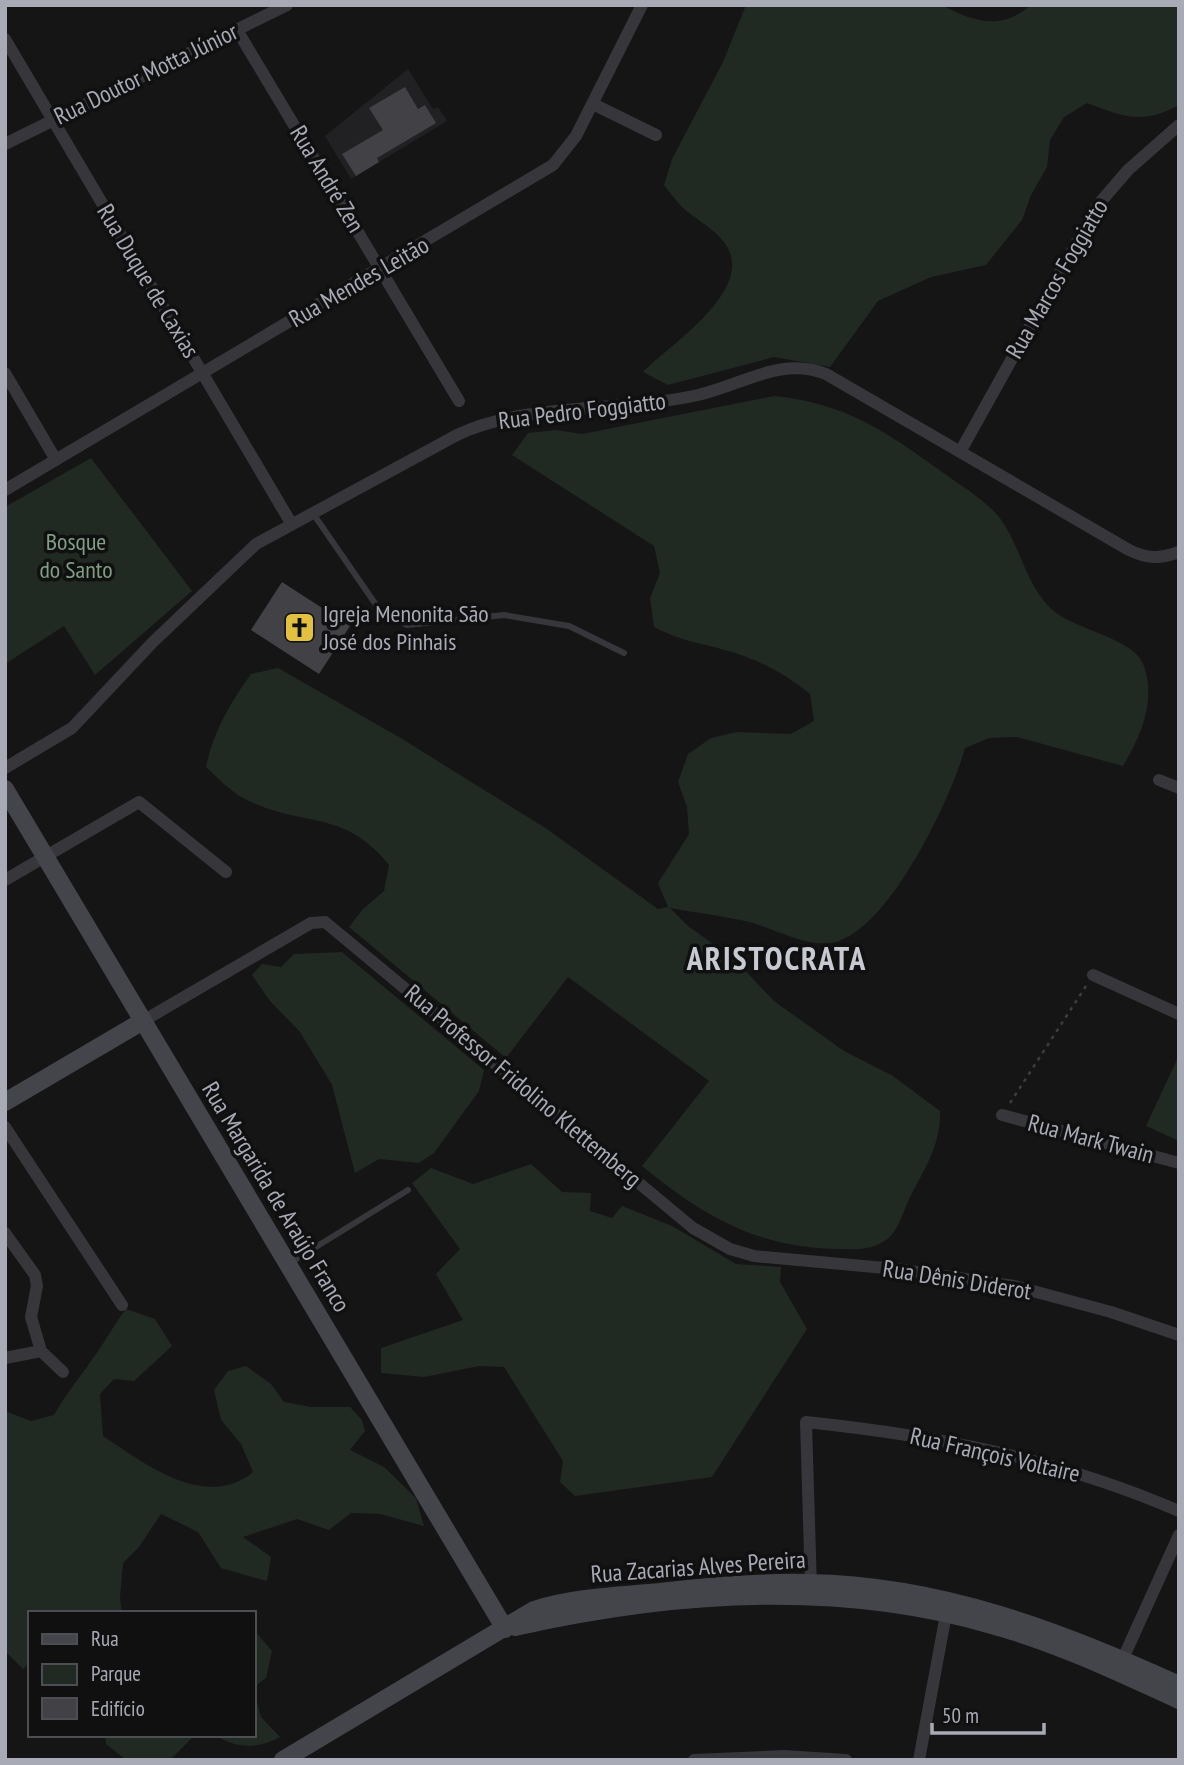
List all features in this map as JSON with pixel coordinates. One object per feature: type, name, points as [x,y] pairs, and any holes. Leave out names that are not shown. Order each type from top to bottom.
[{"type":"main road","name":"Rua Margarida de Araújo Franco","points":[[5,789],[505,1629]]},
{"type":"main road","points":[[5,1102],[143,1021]]},
{"type":"main road","name":"Rua Zacarias Alves Pereira","points":[[283,1760],[505,1629],[562,1616],[811,1589],[867,1600],[948,1607],[1179,1685]]},
{"type":"main road","name":"Rua Zacarias Alves Pereira","points":[[1120,1665],[1179,1700]]},
{"type":"street","name":"Rua Doutor Motta Júnior","points":[[5,144],[287,5]]},
{"type":"street","name":"Rua Mendes Leitão","points":[[5,490],[553,165],[576,136],[642,5]]},
{"type":"street","name":"Rua André Zen","points":[[237,30],[459,401]]},
{"type":"street","name":"Rua Duque de Caxias","points":[[5,39],[291,523]]},
{"type":"street","points":[[593,104],[656,135]]},
{"type":"street","name":"Rua Marcos Foggiatto","points":[[960,452],[1097,206],[1128,170],[1179,125]]},
{"type":"street","name":"Rua Pedro Foggiatto","points":[[5,768],[72,727],[246,553],[291,523],[475,427],[510,418],[700,395],[786,367],[826,374],[1144,557],[1159,558],[1179,552]]},
{"type":"street","points":[[5,373],[56,460]]},
{"type":"street","points":[[1159,780],[1179,789]]},
{"type":"street","points":[[5,880],[139,802],[226,872]]},
{"type":"street","name":"Rua Professor Fridolino Klettemberg","points":[[143,1021],[319,921],[331,926],[693,1228],[730,1249]]},
{"type":"street","points":[[1093,975],[1179,1014]]},
{"type":"street","name":"Rua Mark Twain","points":[[1002,1115],[1179,1163]]},
{"type":"street","points":[[5,1127],[122,1305]]},
{"type":"street","points":[[5,1233],[35,1275],[37,1286],[31,1317],[41,1351],[63,1372]]},
{"type":"street","name":"Rua Dênis Diderot","points":[[730,1249],[777,1259],[896,1269],[1014,1286],[1111,1312],[1179,1335]]},
{"type":"street","points":[[5,1358],[41,1351]]},
{"type":"street","name":"Rua François Voltaire","points":[[811,1589],[806,1422],[937,1437],[985,1447],[1083,1475],[1179,1511]]},
{"type":"street","points":[[1120,1665],[1179,1535]]},
{"type":"street","points":[[919,1760],[948,1607]]},
{"type":"street","points":[[694,1760],[784,1756],[845,1760]]},
{"type":"lane","points":[[312,512],[381,611],[395,621],[407,625],[504,615],[569,626],[624,653]]},
{"type":"lane","points":[[288,1264],[408,1190]]},
{"type":"path","points":[[1002,1115],[1093,975]]},
{"type":"shaded area","points":[[408,69],[433,109],[438,107],[447,121],[351,179],[325,136]]},
{"type":"green space","points":[[746,5],[942,5],[965,16],[998,21],[1020,13],[1031,5],[1179,5],[1179,105],[1155,115],[1133,117],[1087,103],[1064,117],[1050,140],[1047,167],[1031,195],[1022,220],[986,265],[931,277],[878,301],[830,367],[774,357],[668,385],[643,372],[707,314],[721,296],[730,277],[732,259],[723,241],[681,206],[664,185],[672,159],[723,62]]},
{"type":"green space","points":[[774,396],[824,405],[866,422],[974,494],[999,517],[1007,529],[1030,579],[1045,602],[1065,618],[1130,649],[1139,657],[1147,679],[1145,718],[1136,743],[1123,766],[1017,737],[989,738],[965,748],[946,798],[914,862],[873,917],[851,935],[830,943],[811,942],[753,923],[670,908],[688,926],[734,959],[774,1001],[844,1051],[893,1076],[940,1111],[938,1134],[931,1154],[896,1229],[882,1243],[861,1249],[809,1247],[782,1243],[757,1235],[710,1214],[665,1184],[642,1166],[709,1081],[568,977],[506,1058],[349,927],[363,909],[384,891],[389,865],[372,847],[340,827],[289,815],[249,801],[206,767],[223,718],[251,674],[278,668],[399,737],[547,829],[658,909],[668,907],[658,883],[689,834],[687,807],[678,782],[688,754],[711,738],[737,732],[791,734],[814,721],[810,694],[785,676],[758,662],[727,650],[676,637],[654,627],[650,598],[660,573],[654,546],[512,455],[528,433],[556,430],[582,434]]},
{"type":"green space","name":"Bosque do Santo","points":[[91,458],[192,591],[95,675],[64,626],[5,664],[5,507]]},
{"type":"green space","points":[[342,952],[484,1070],[479,1091],[434,1153],[419,1163],[379,1159],[355,1173],[332,1085],[300,1032],[270,1001],[252,975],[262,964],[281,967],[294,954]]},
{"type":"green space","points":[[1179,1055],[1179,1141],[1146,1126]]},
{"type":"green space","points":[[531,1164],[562,1192],[591,1193],[590,1211],[612,1218],[622,1206],[672,1226],[736,1264],[781,1267],[780,1282],[807,1329],[712,1477],[575,1496],[560,1482],[563,1461],[504,1367],[479,1366],[424,1377],[381,1373],[381,1348],[463,1320],[436,1274],[460,1249],[412,1183],[431,1168],[473,1184]]},
{"type":"green space","points":[[126,1309],[155,1319],[172,1346],[134,1381],[114,1379],[100,1394],[103,1436],[176,1479],[216,1487],[235,1483],[253,1472],[241,1444],[221,1420],[214,1390],[228,1371],[246,1366],[271,1384],[284,1402],[311,1407],[350,1407],[362,1420],[365,1431],[350,1450],[384,1467],[416,1498],[424,1526],[380,1514],[351,1513],[329,1530],[297,1519],[243,1537],[271,1557],[267,1581],[221,1568],[198,1532],[161,1514],[139,1547],[123,1563],[122,1611],[28,1611],[28,1665],[23,1669],[5,1651],[5,1411],[31,1421],[54,1415]]},
{"type":"green space","points":[[256,1632],[272,1651],[266,1678],[256,1686]]},
{"type":"green space","points":[[256,1699],[261,1717],[280,1737],[264,1744],[247,1746],[218,1737],[256,1737]]},
{"type":"green space","points":[[105,1737],[193,1737],[170,1760],[126,1760],[106,1744]]},
{"type":"building","points":[[405,87],[418,109],[425,105],[436,123],[377,158],[379,162],[356,176],[342,154],[383,130],[369,108]]},
{"type":"building","name":"Igreja Menonita São José dos Pinhais","points":[[282,582],[350,626],[319,674],[251,630]]},
{"type":"place","name":"Igreja Menonita São José dos Pinhais","points":[[300,628]]},
{"type":"district","name":"ARISTOCRATA","points":[[777,959]]}]
